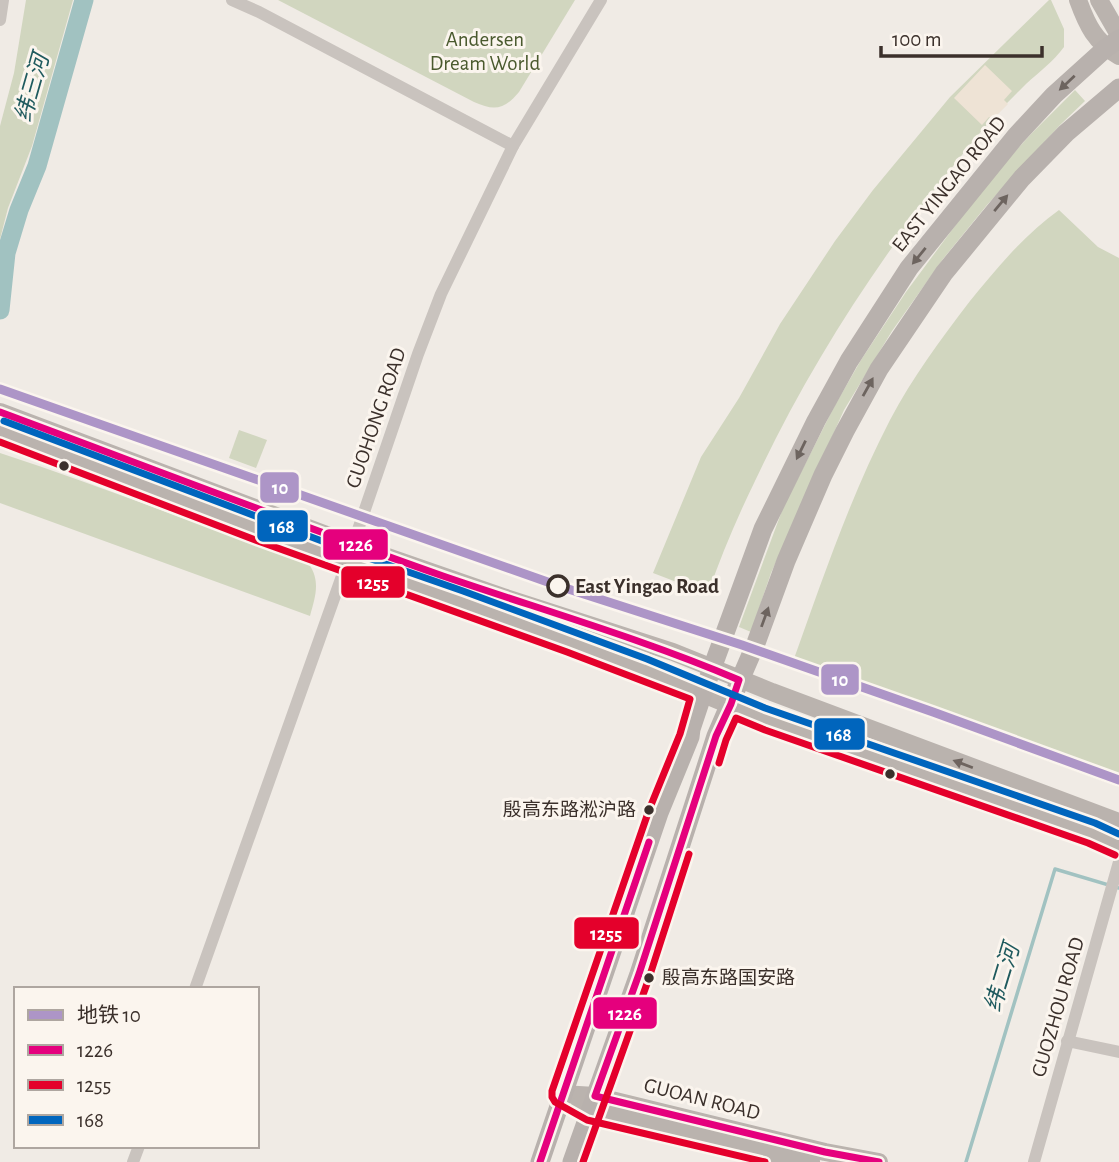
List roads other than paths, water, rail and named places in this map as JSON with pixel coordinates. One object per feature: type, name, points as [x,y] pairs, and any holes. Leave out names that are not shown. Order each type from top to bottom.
[{"type":"main road","points":[[1078,0],[1086,22],[1116,44]]},
{"type":"main road","points":[[1099,0],[1116,44]]},
{"type":"main road","name":"EAST YINGAO ROAD","points":[[540,1162],[659,813],[690,737],[703,693],[763,528],[816,421],[849,361],[909,268],[1007,146],[1054,95],[1116,44]]},
{"type":"main road","points":[[572,1162],[639,974],[716,736],[786,561],[845,431],[879,369],[944,273],[1022,178],[1066,133],[1119,88]]},
{"type":"main road","points":[[0,412],[485,610],[643,669],[761,718],[1092,833],[1119,845]]},
{"type":"main road","points":[[0,431],[350,553],[503,597],[673,652],[739,680],[1119,822]]},
{"type":"main road","name":"GUOAN ROAD","points":[[562,1094],[811,1162]]},
{"type":"main road","name":"GUOAN ROAD","points":[[592,1103],[879,1162]]},
{"type":"street","points":[[0,20],[3,0]]},
{"type":"street","points":[[232,0],[513,146]]},
{"type":"street","name":"GUOHONG ROAD","points":[[196,987],[418,354],[442,294],[513,146],[601,0]]},
{"type":"street","name":"GUOZHOU ROAD","points":[[1034,1162],[1119,862]]},
{"type":"street","points":[[1068,1041],[1119,1052]]},
{"type":"waterway","name":"纬三河","points":[[0,310],[6,253],[19,210],[37,166],[84,0]]},
{"type":"waterway","name":"纬二河","points":[[966,1162],[1055,869],[1119,888]]},
{"type":"metro line","name":"10","points":[[0,389],[559,586],[742,645],[1119,780]]},
{"type":"place","name":"East Yingao Road","points":[[558,586]]},
{"type":"place","name":"殷高东路淞沪路","points":[[649,810]]},
{"type":"place","name":"殷高东路国安路","points":[[649,978]]},
{"type":"park label","name":"Andersen Dream World","points":[[485,51]]}]
